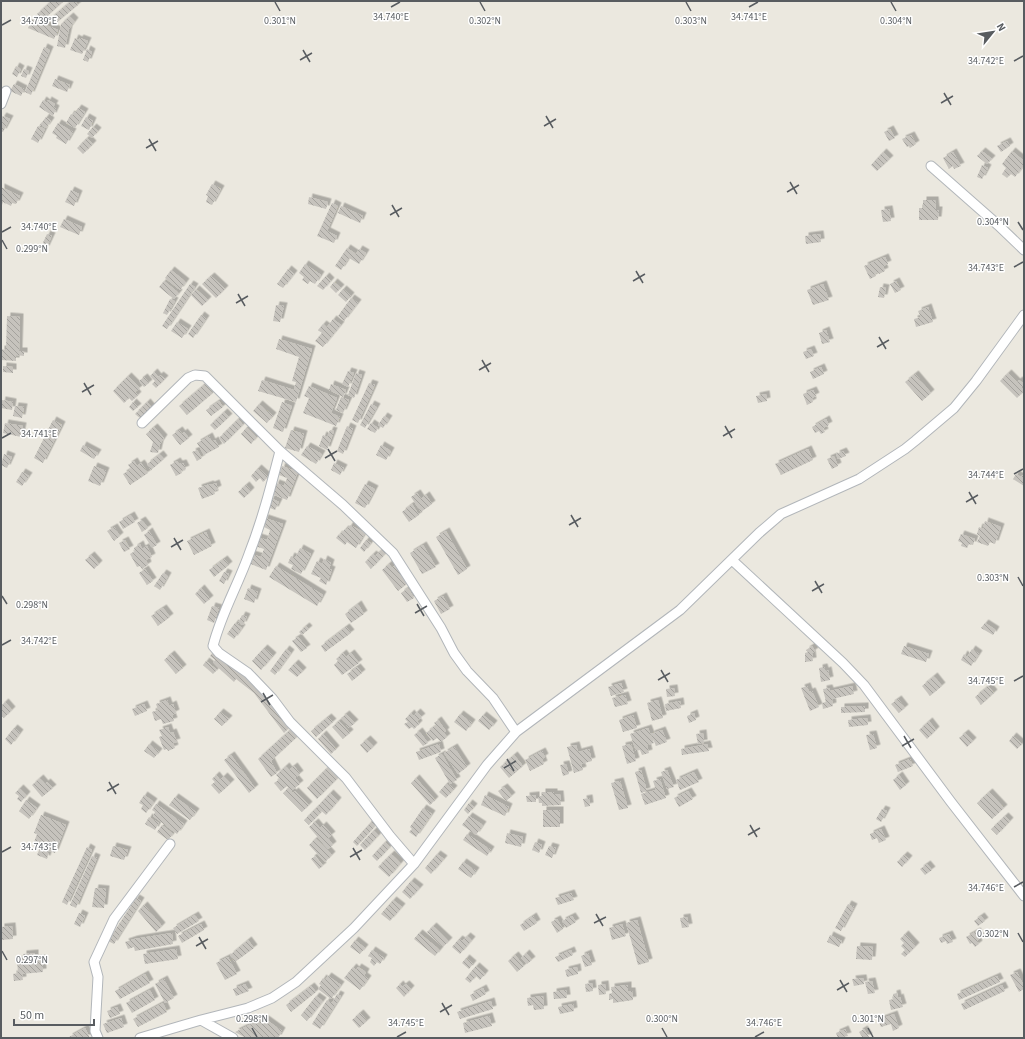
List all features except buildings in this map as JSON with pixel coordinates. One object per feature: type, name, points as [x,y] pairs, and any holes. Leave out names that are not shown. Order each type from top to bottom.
[{"type":"street","points":[[1,104],[6,91]]},
{"type":"street","points":[[931,166],[1024,250]]},
{"type":"street","points":[[140,1038],[248,1008],[272,998],[296,982],[354,928],[414,864],[487,765],[516,732],[680,610],[758,533],[781,514],[859,479],[905,449],[954,408],[976,381],[1024,315]]},
{"type":"street","points":[[142,423],[188,378],[195,375],[205,376],[280,451],[343,505],[393,553],[441,628],[454,653],[468,671],[493,698],[516,732]]},
{"type":"street","points":[[280,451],[269,495],[249,554],[218,626],[213,646],[248,674],[272,698],[290,722],[346,778],[390,836],[414,864]]},
{"type":"street","points":[[732,560],[843,663],[864,685],[951,802],[1024,896]]},
{"type":"street","points":[[98,1038],[95,1031],[98,977],[94,962],[114,919],[170,844]]},
{"type":"street","points":[[201,1020],[233,1038]]}]
